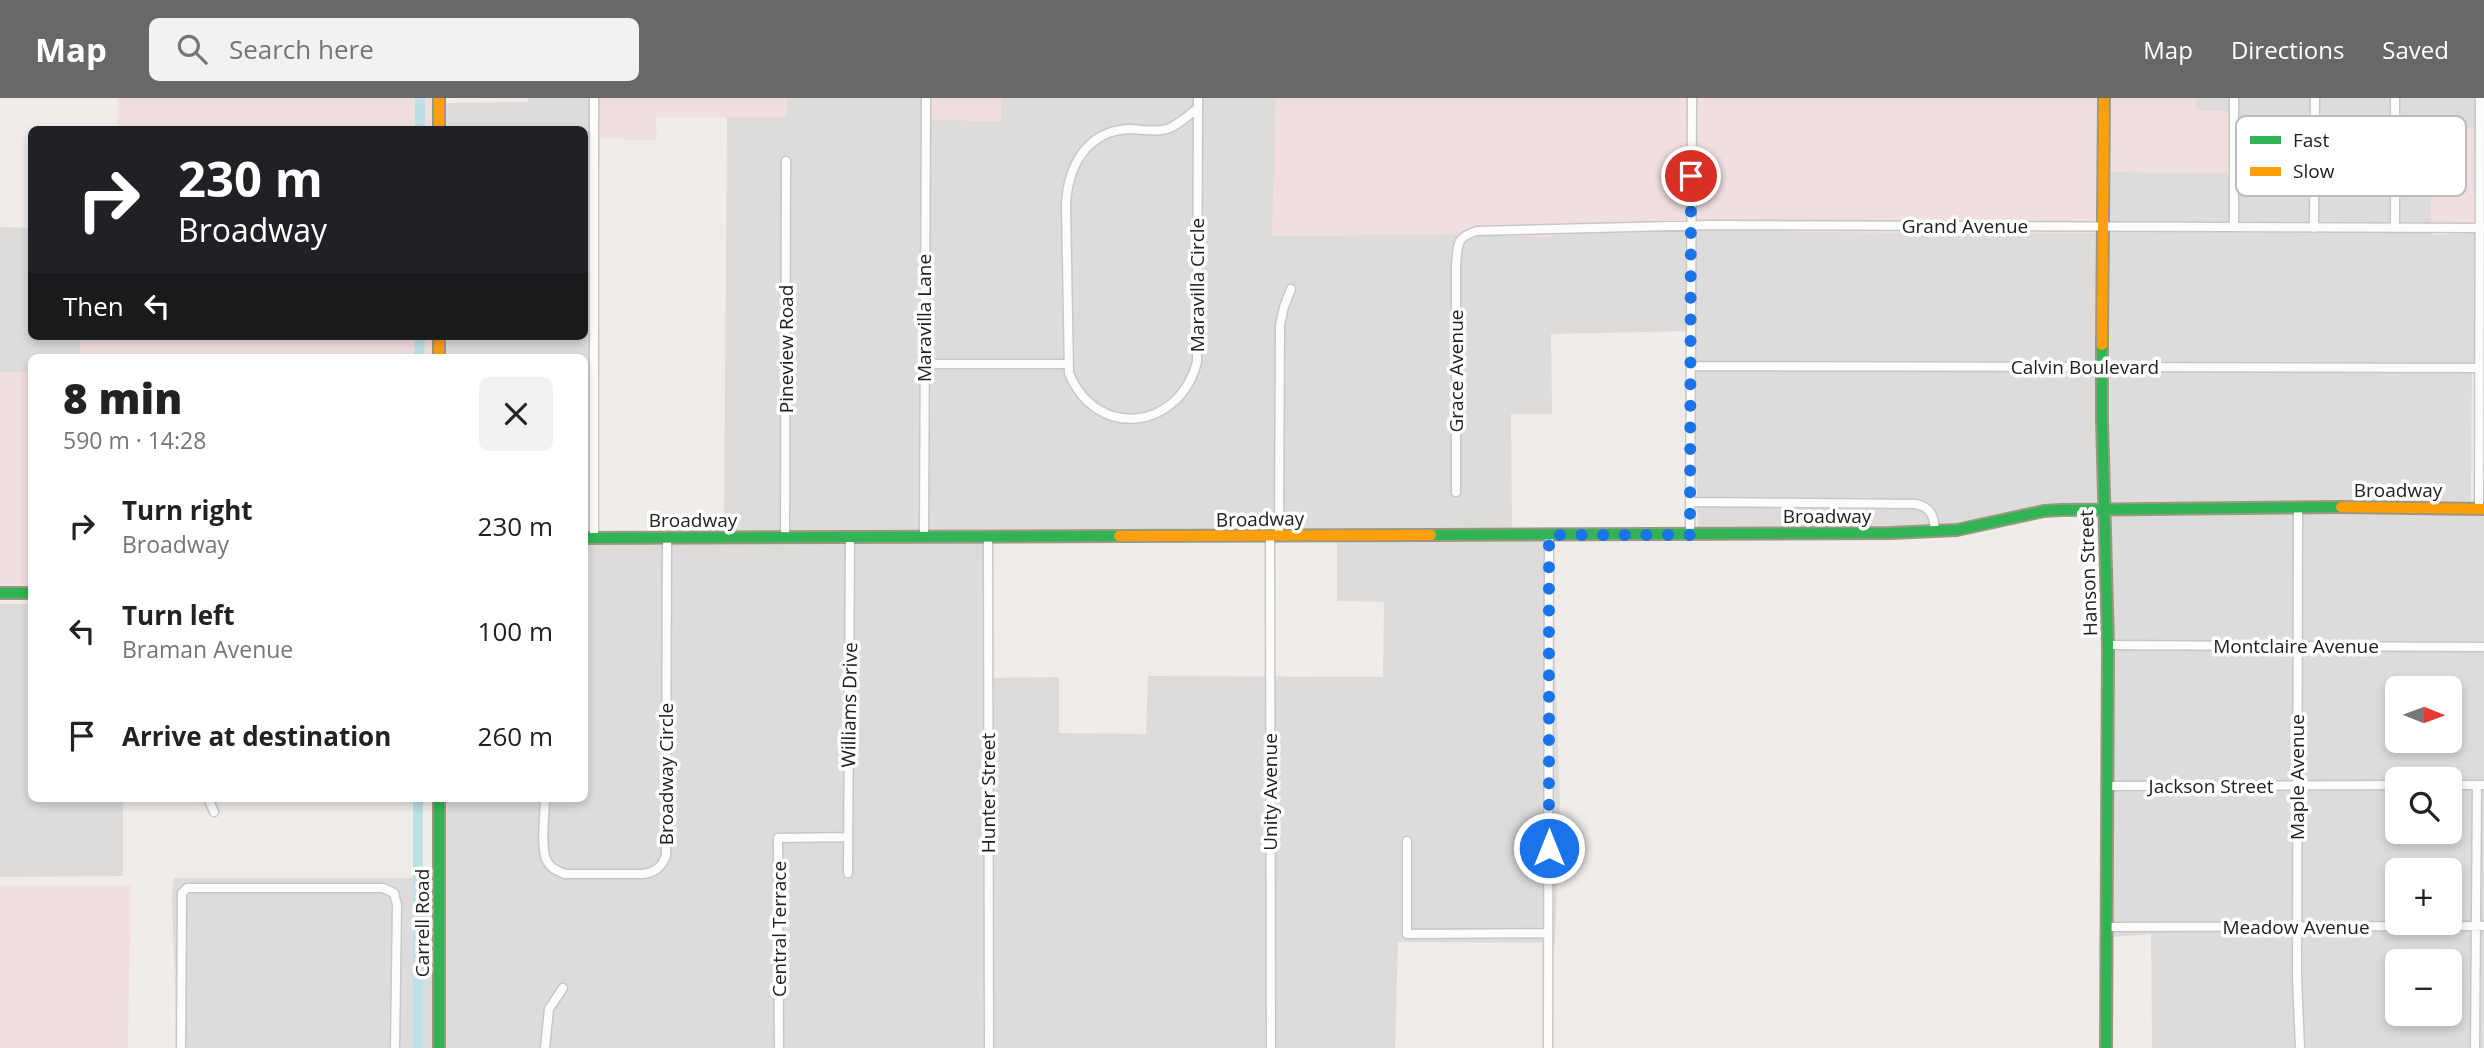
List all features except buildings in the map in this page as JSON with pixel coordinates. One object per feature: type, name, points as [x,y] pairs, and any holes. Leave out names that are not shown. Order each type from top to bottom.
[{"type":"street","points":[[439,98],[439,126]]},
{"type":"street","points":[[589,538],[594,98]]},
{"type":"street","name":"Maravilla Lane","points":[[924,537],[926,98]]},
{"type":"street","points":[[1690,535],[1692,98]]},
{"type":"street","name":"Hanson Street","points":[[2104,98],[2104,509],[2108,645],[2106,1048]]},
{"type":"street","points":[[2234,98],[2234,227]]},
{"type":"street","points":[[2315,98],[2315,116]]},
{"type":"street","points":[[2395,98],[2395,116]]},
{"type":"street","points":[[2480,98],[2482,228],[2479,368],[2482,509]]},
{"type":"street","name":"Maravilla Circle","points":[[1198,103],[1198,351],[1190,383],[1177,401],[1158,412],[1138,418],[1118,417],[1100,410],[1085,398],[1073,381],[1068,364],[1066,204],[1069,181],[1075,164],[1086,148],[1106,135],[1129,129],[1168,129],[1198,103]]},
{"type":"street","name":"Pineview Road","points":[[785,537],[786,161]]},
{"type":"street","points":[[2314,196],[2314,228]]},
{"type":"street","points":[[2395,196],[2395,228]]},
{"type":"street","name":"Grand Avenue","points":[[1457,250],[1458,242],[1465,234],[1477,231],[1691,226],[2482,228]]},
{"type":"street","name":"Grace Avenue","points":[[1456,492],[1457,250]]},
{"type":"street","name":"Unity Avenue","points":[[1270,1048],[1280,325],[1291,289]]},
{"type":"street","points":[[924,365],[1068,364]]},
{"type":"street","name":"Calvin Boulevard","points":[[1691,366],[2479,368]]},
{"type":"street","name":"Broadway","points":[[1691,502],[1916,504],[1925,506],[1931,512],[1935,532]]},
{"type":"street","name":"Broadway","points":[[589,538],[1935,532],[1977,527],[2044,511],[2298,507],[2482,509]]},
{"type":"street","name":"Maple Avenue","points":[[2298,507],[2297,927],[2300,1048]]},
{"type":"street","points":[[1548,1048],[1549,535]]},
{"type":"street","name":"Hunter Street","points":[[988,537],[989,1048]]},
{"type":"street","name":"Broadway Circle","points":[[545,802],[545,852],[547,862],[555,870],[565,874],[643,874],[662,866],[666,856],[667,538]]},
{"type":"street","name":"Williams Drive","points":[[848,873],[850,538]]},
{"type":"street","points":[[0,593],[28,593]]},
{"type":"street","name":"Montclaire Avenue","points":[[2108,645],[2484,647]]},
{"type":"street","name":"Jackson Street","points":[[2108,786],[2385,785]]},
{"type":"street","points":[[2462,785],[2480,785],[2480,926],[2475,1048]]},
{"type":"street","points":[[210,802],[214,812]]},
{"type":"street","name":"Carrell Road","points":[[439,802],[439,1048]]},
{"type":"street","name":"Central Terrace","points":[[779,1048],[778,838],[848,837]]},
{"type":"street","points":[[1407,841],[1407,934],[1548,933]]},
{"type":"street","points":[[181,1048],[182,893],[187,888],[383,888],[394,893],[397,905],[395,1048]]},
{"type":"street","name":"Meadow Avenue","points":[[2107,927],[2480,926]]},
{"type":"street","points":[[545,1048],[549,1009],[563,988]]},
{"type":"shaded area","points":[[117,98],[434,98],[434,126],[118,126]]},
{"type":"shaded area","points":[[528,98],[600,98],[594,531],[673,533],[588,533],[588,354],[444,354],[444,340],[588,340],[588,126],[444,126],[444,103],[528,102]]},
{"type":"shaded area","points":[[600,98],[787,98],[787,117],[656,117],[657,140],[600,139]]},
{"type":"shaded area","points":[[787,98],[931,98],[932,119],[1001,121],[1001,98],[1276,98],[1273,236],[1461,234],[1551,237],[1551,228],[1789,226],[1789,232],[2098,233],[2099,505],[1935,527],[1698,530],[1692,331],[1551,334],[1552,414],[1511,414],[1512,529],[724,533],[727,117],[787,117]]},
{"type":"shaded area","points":[[931,98],[1001,98],[1001,122],[932,119]]},
{"type":"shaded area","points":[[1276,98],[2098,98],[2098,233],[1789,232],[1789,226],[1551,229],[1551,237],[1460,234],[1272,236]]},
{"type":"shaded area","points":[[2109,98],[2196,98],[2196,110],[2239,112],[2239,116],[2236,116],[2236,173],[2109,172]]},
{"type":"shaded area","points":[[2196,98],[2475,98],[2475,128],[2466,128],[2466,116],[2236,116],[2236,166],[2196,110]]},
{"type":"shaded area","points":[[2475,98],[2484,98],[2484,223],[2431,223],[2431,196],[2466,196],[2466,128],[2475,128]]},
{"type":"shaded area","points":[[2109,172],[2236,173],[2236,196],[2431,196],[2431,223],[2109,221]]},
{"type":"shaded area","points":[[0,227],[28,228],[28,340],[81,340],[80,354],[28,354],[28,373],[0,372]]},
{"type":"shaded area","points":[[2109,231],[2431,235],[2484,233],[2484,361],[2472,362],[2471,504],[2298,502],[2110,505]]},
{"type":"shaded area","points":[[81,340],[433,340],[433,354],[80,354]]},
{"type":"shaded area","points":[[0,372],[28,373],[28,589],[0,589]]},
{"type":"shaded area","points":[[2484,513],[2484,1048],[2152,1048],[2151,934],[2114,937],[2111,514]]},
{"type":"shaded area","points":[[1337,540],[1551,540],[1560,806],[1555,943],[1398,942],[1395,1048],[445,1048],[444,802],[588,802],[588,543],[990,542],[991,678],[1059,677],[1059,733],[1146,734],[1148,676],[1383,677],[1384,602],[1337,601]]},
{"type":"shaded area","points":[[0,604],[28,604],[28,802],[123,802],[123,876],[0,877]]},
{"type":"shaded area","points":[[174,878],[434,878],[434,1048],[177,1048],[172,898]]},
{"type":"shaded area","points":[[0,886],[131,887],[128,1048],[0,1048]]},
{"type":"waterway","points":[[420,98],[420,126]]},
{"type":"waterway","points":[[419,354],[420,340]]},
{"type":"waterway","points":[[418,802],[418,1048]]},
{"type":"traffic: fast","points":[[2102,345],[2108,645],[2106,1048]]},
{"type":"traffic: fast","points":[[1431,535],[1891,533],[1957,530],[2044,511],[2061,510],[2341,507]]},
{"type":"traffic: fast","points":[[588,538],[1119,536]]},
{"type":"traffic: fast","points":[[0,593],[28,593]]},
{"type":"traffic: fast","points":[[439,802],[439,1048]]},
{"type":"traffic: slow","points":[[439,98],[439,126]]},
{"type":"traffic: slow","points":[[2102,345],[2104,98]]},
{"type":"traffic: slow","points":[[439,340],[439,354]]},
{"type":"traffic: slow","points":[[2341,507],[2484,509]]},
{"type":"traffic: slow","points":[[1119,536],[1431,535]]},
{"type":"route","points":[[1549,848],[1549,535],[1690,535],[1691,176]]}]
